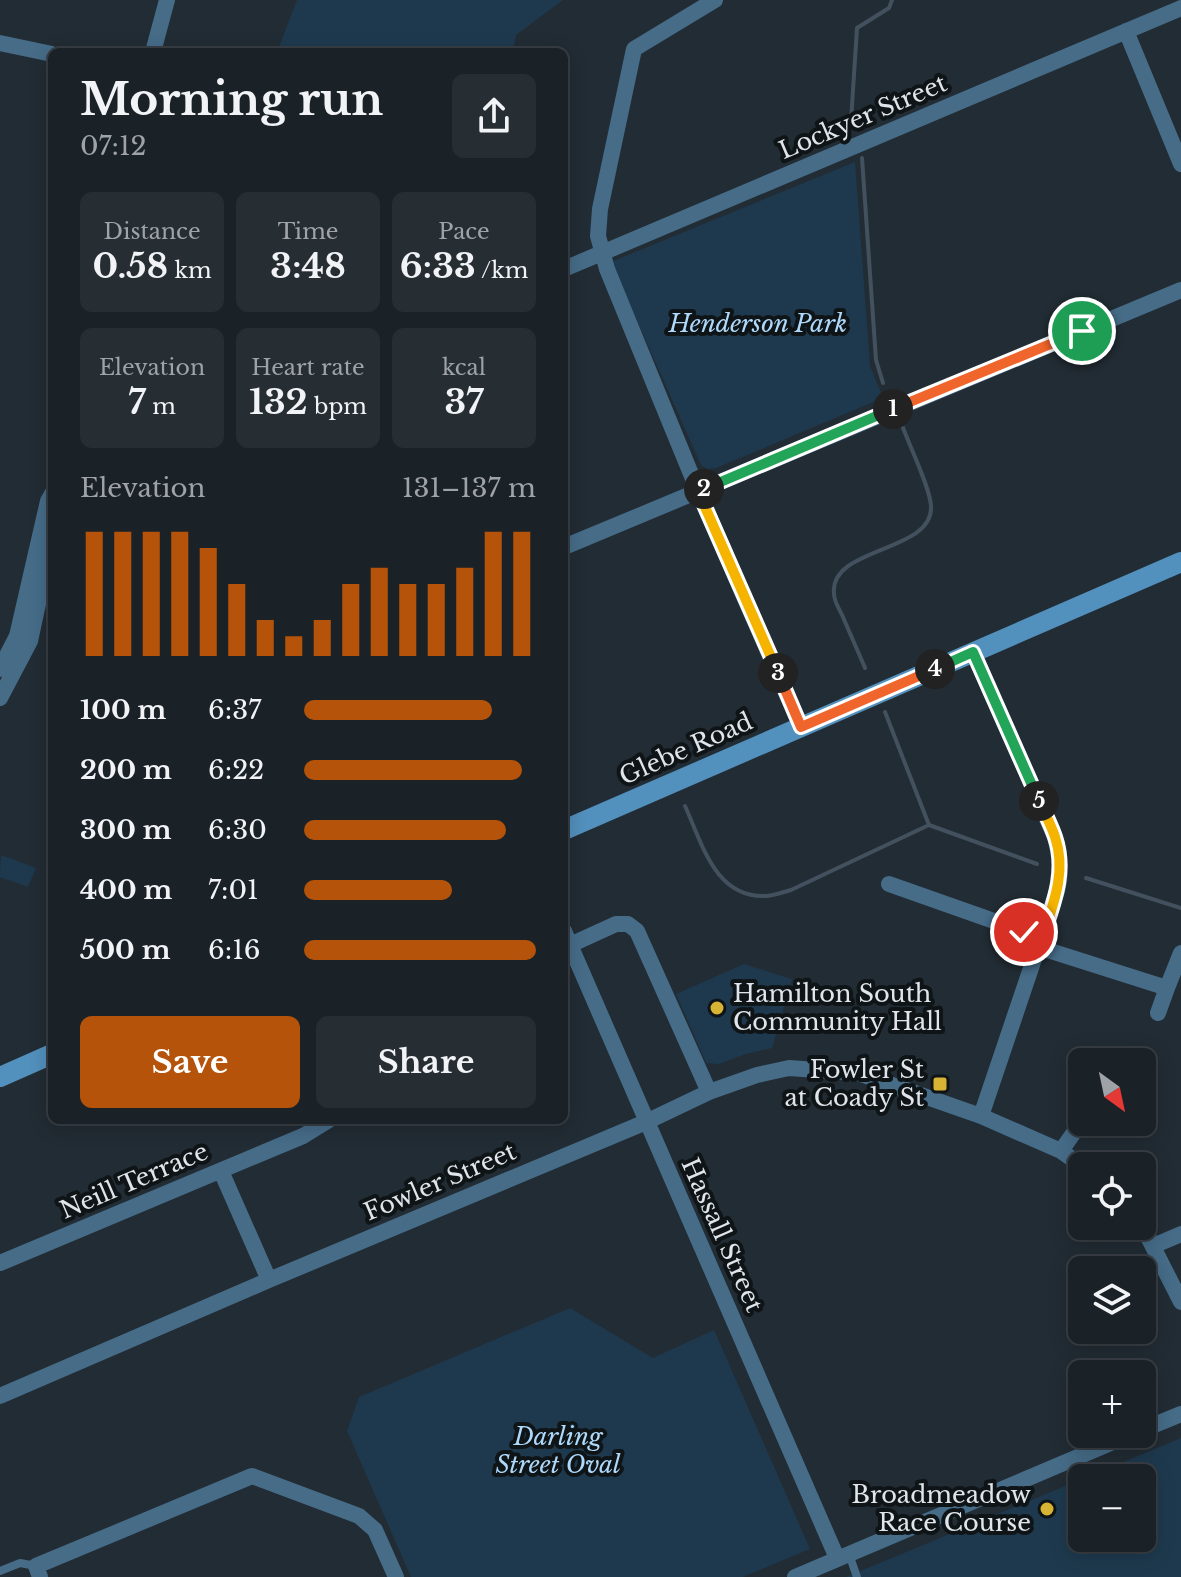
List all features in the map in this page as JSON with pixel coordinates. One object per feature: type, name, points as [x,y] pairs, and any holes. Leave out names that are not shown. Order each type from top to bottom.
[{"type":"main road","name":"Glebe Road","points":[[568,828],[1181,562]]},
{"type":"main road","points":[[0,1077],[48,1056]]},
{"type":"street","points":[[154,48],[167,0]]},
{"type":"street","points":[[715,0],[634,49],[600,209],[598,233],[601,254],[698,491],[801,727]]},
{"type":"street","name":"Lockyer Street","points":[[568,267],[1181,8]]},
{"type":"street","points":[[1126,31],[1181,164]]},
{"type":"street","points":[[0,43],[48,53]]},
{"type":"street","points":[[568,545],[1181,290]]},
{"type":"street","points":[[0,669],[17,636],[48,501]]},
{"type":"street","points":[[0,698],[30,641],[48,558]]},
{"type":"street","points":[[973,652],[1055,837],[1060,878],[981,1116]]},
{"type":"street","points":[[889,884],[1167,988]]},
{"type":"street","points":[[568,938],[616,924],[628,924],[637,931],[709,1092]]},
{"type":"street","name":"Hassall Street","points":[[568,940],[646,1122],[843,1556]]},
{"type":"street","points":[[1158,1013],[1181,953]]},
{"type":"street","name":"Fowler Street","points":[[0,1396],[646,1122],[709,1092],[757,1075],[789,1068],[858,1073],[981,1116],[1068,1156]]},
{"type":"street","name":"Neill Terrace","points":[[0,1263],[303,1136],[322,1124]]},
{"type":"street","points":[[1061,1151],[1072,1136]]},
{"type":"street","points":[[221,1171],[269,1280]]},
{"type":"street","points":[[1153,1246],[1181,1234]]},
{"type":"street","points":[[1150,1240],[1181,1302]]},
{"type":"street","points":[[1156,1424],[1181,1414]]},
{"type":"street","points":[[795,1577],[1099,1448]]},
{"type":"street","points":[[38,1572],[252,1476],[359,1516],[375,1530],[395,1577]]},
{"type":"lane","points":[[843,1556],[857,1577]]},
{"type":"lane","points":[[0,1571],[20,1563],[38,1572]]},
{"type":"green space","points":[[297,0],[563,0],[516,35],[514,48],[279,48]]},
{"type":"green space","name":"Henderson Park","points":[[855,162],[870,366],[883,398],[708,469],[701,465],[611,262]]},
{"type":"green space","points":[[1,855],[36,868],[28,887],[0,877]]},
{"type":"green space","points":[[744,964],[792,979],[772,1048],[719,1064],[706,1063],[676,994]]},
{"type":"green space","name":"Darling Street Oval","points":[[570,1308],[653,1358],[714,1330],[810,1549],[743,1577],[411,1577],[347,1431],[359,1397]]},
{"type":"green space","name":"Broadmeadow Race Course","points":[[1181,1438],[1181,1577],[846,1577],[1068,1485],[1068,1552],[1156,1552],[1156,1464],[1119,1464]]},
{"type":"waterway","points":[[851,121],[857,28],[889,8],[892,0]]},
{"type":"waterway","points":[[862,158],[876,360],[883,383]]},
{"type":"waterway","points":[[865,668],[834,594],[837,578],[847,567],[916,533],[927,521],[930,498],[902,425]]},
{"type":"waterway","points":[[885,712],[929,825]]},
{"type":"waterway","points":[[685,806],[713,866],[723,879],[749,895],[767,896],[791,890],[929,825],[1037,864]]},
{"type":"waterway","points":[[1086,878],[1181,908]]},
{"type":"place","name":"Hamilton South Community Hall","points":[[717,1008]]},
{"type":"place","name":"Fowler St at Coady St","points":[[940,1084]]},
{"type":"place","name":"Broadmeadow Race Course","points":[[1047,1509]]},
{"type":"route","points":[[1024,932],[1042,938],[1060,878],[1059,853],[1055,837],[973,652],[801,727],[698,491],[1082,331]]}]
